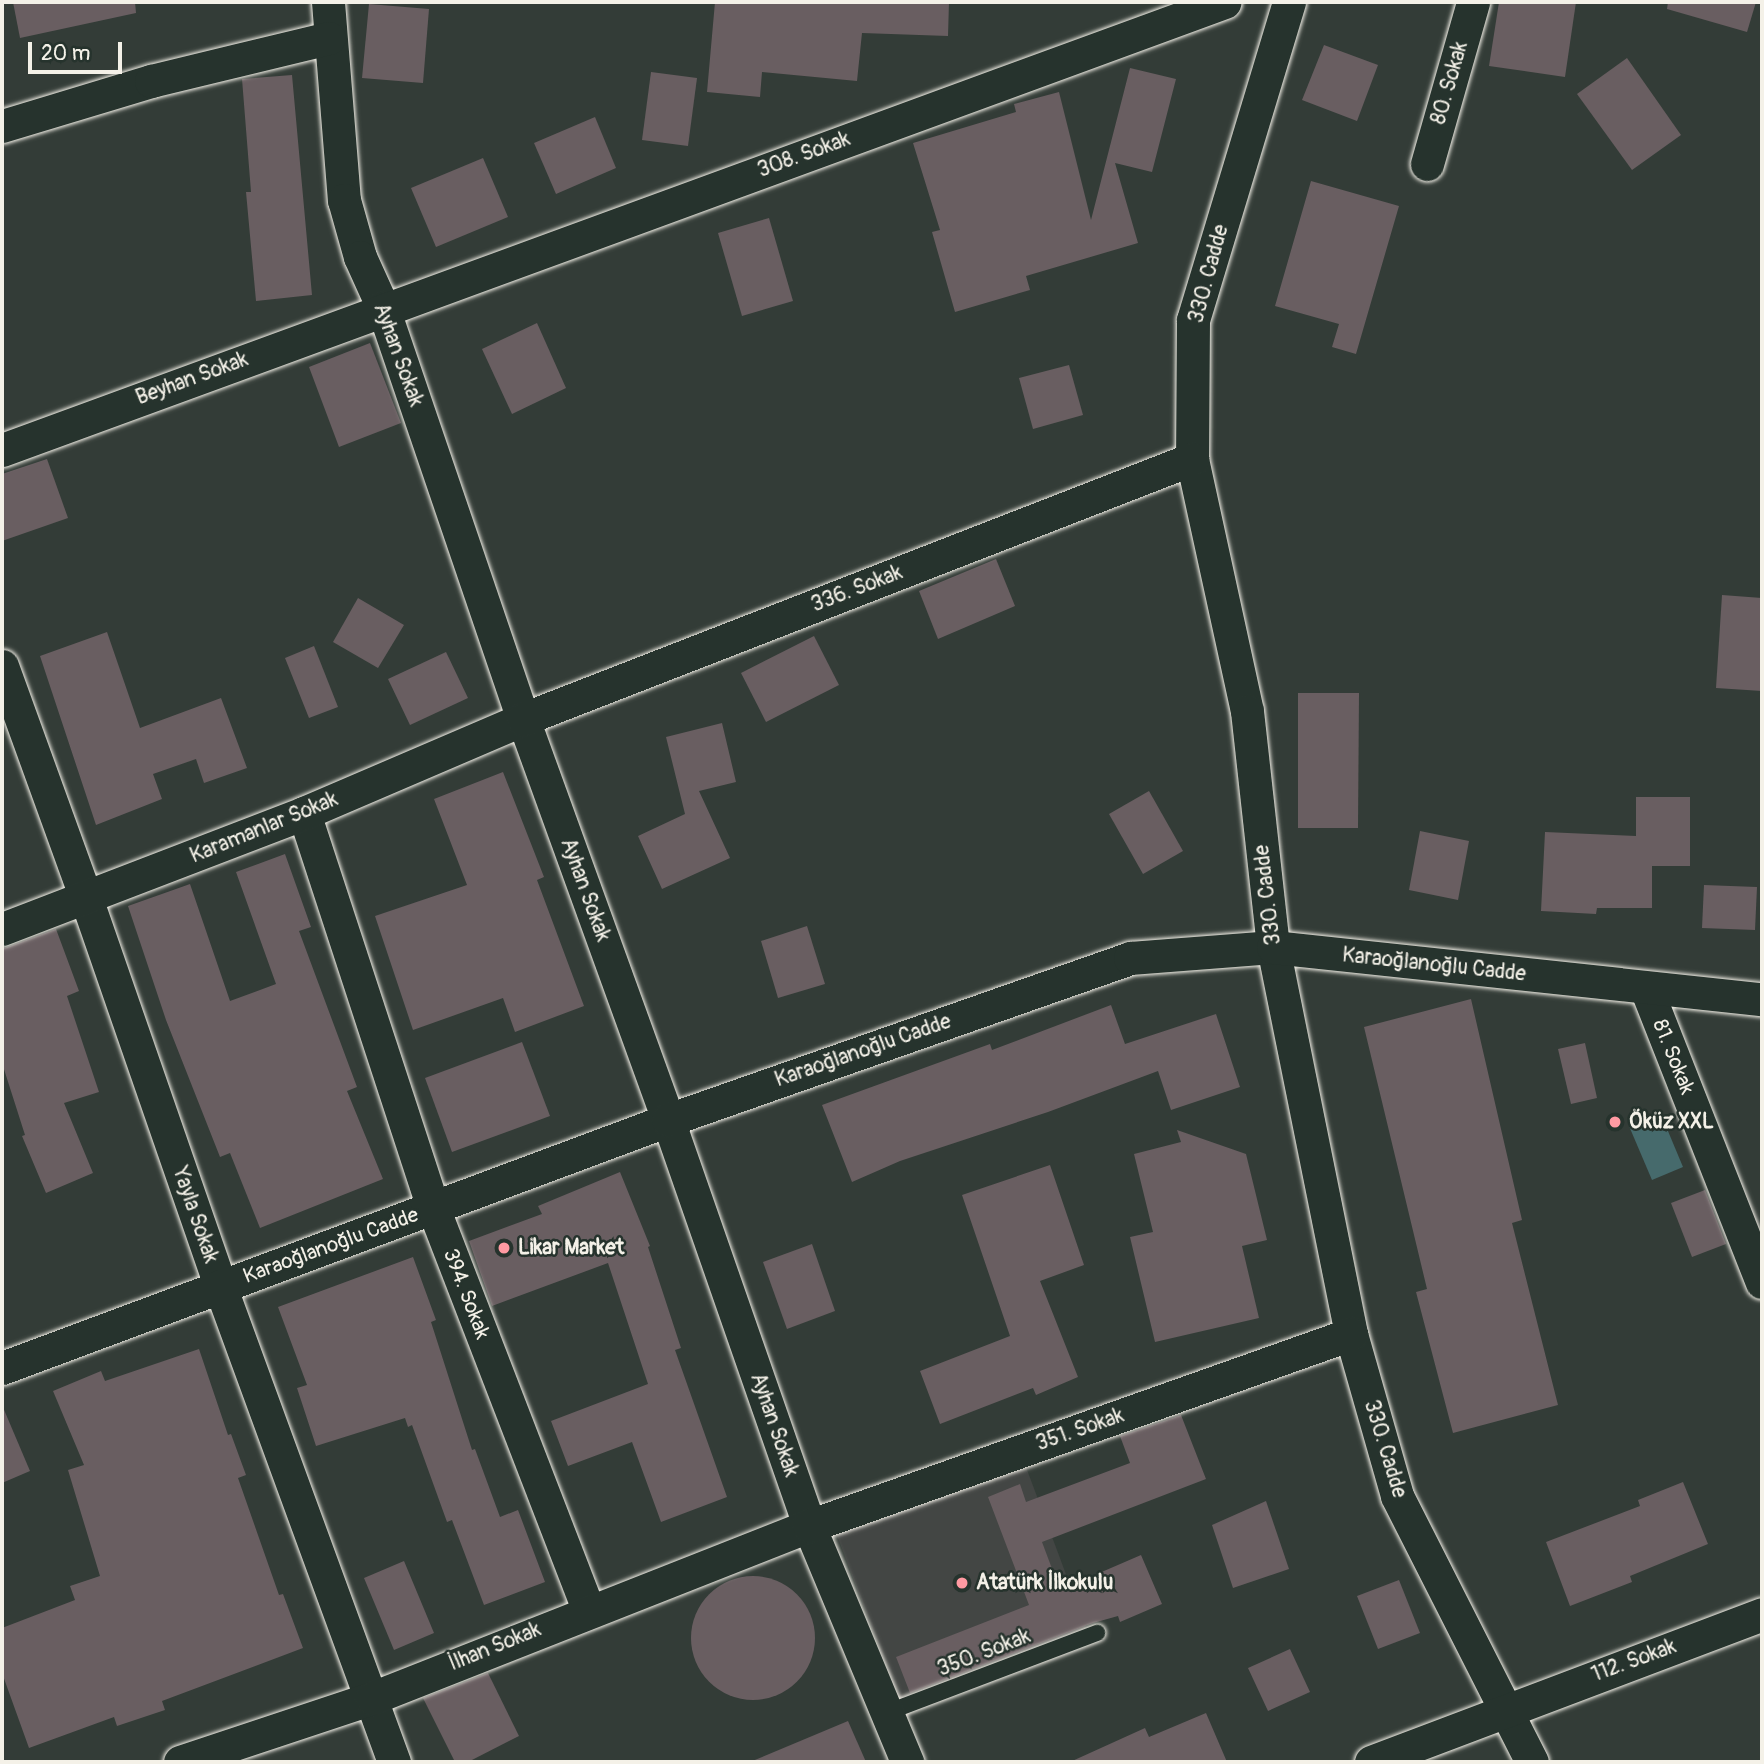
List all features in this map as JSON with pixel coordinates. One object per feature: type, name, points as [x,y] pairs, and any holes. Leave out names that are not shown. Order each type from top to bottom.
[{"type":"street","name":"Ayhan Sokak","points":[[328,2],[344,200],[359,257],[383,308],[523,719],[668,1120],[809,1525],[906,1762]]},
{"type":"street","name":"308. Sokak","points":[[383,308],[1225,2]]},
{"type":"street","name":"330. Cadde","points":[[1289,2],[1193,320],[1192,459],[1247,711],[1273,947],[1351,1334],[1397,1496],[1532,1762]]},
{"type":"street","name":"80. Sokak","points":[[1427,164],[1473,2]]},
{"type":"street","points":[[2,126],[151,81],[330,38]]},
{"type":"street","name":"Beyhan Sokak","points":[[2,450],[383,308]]},
{"type":"street","name":"336. Sokak","points":[[523,719],[1192,459]]},
{"type":"street","name":"Yayla Sokak","points":[[2,666],[86,898],[220,1286],[394,1762]]},
{"type":"street","name":"Karamanlar Sokak","points":[[2,929],[304,813],[523,719]]},
{"type":"street","name":"394. Sokak","points":[[304,813],[434,1210],[588,1610]]},
{"type":"street","name":"Karaoğlanoğlu Cadde","points":[[2,1368],[220,1286],[434,1210],[668,1120],[1130,958],[1273,947],[1646,989],[1762,999]]},
{"type":"street","name":"81. Sokak","points":[[1646,989],[1762,1282]]},
{"type":"street","name":"351. Sokak","points":[[809,1525],[1351,1334]]},
{"type":"street","name":"İlhan Sokak","points":[[180,1762],[372,1698],[588,1610],[809,1525]]},
{"type":"street","name":"112. Sokak","points":[[1371,1762],[1762,1614]]},
{"type":"lane","name":"350. Sokak","points":[[886,1713],[1097,1633]]},
{"type":"shaded area","name":"Atatürk İlkokulu","points":[[1023,1459],[1089,1636],[902,1708],[835,1530]]},
{"type":"water","points":[[1660,1112],[1683,1167],[1652,1180],[1629,1126]]},
{"type":"building","points":[[13,2],[135,2],[136,13],[20,38]]},
{"type":"building","points":[[715,2],[949,2],[948,36],[862,33],[857,81],[762,72],[760,97],[707,92]]},
{"type":"building","points":[[1499,2],[1576,2],[1565,77],[1489,66]]},
{"type":"building","points":[[1668,2],[1756,2],[1747,32],[1667,9]]},
{"type":"building","points":[[369,4],[429,9],[423,83],[362,78]]},
{"type":"building","points":[[1324,45],[1378,65],[1357,121],[1302,100]]},
{"type":"building","points":[[1627,58],[1681,135],[1632,170],[1577,94]]},
{"type":"building","points":[[1130,68],[1176,79],[1152,172],[1115,163],[1138,243],[1026,276],[1030,290],[955,312],[932,232],[940,230],[913,143],[1016,112],[1014,104],[1059,92],[1091,220]]},
{"type":"building","points":[[651,72],[697,78],[688,146],[642,140]]},
{"type":"building","points":[[292,75],[312,295],[256,301],[246,192],[251,192],[242,79]]},
{"type":"building","points":[[595,117],[616,168],[556,194],[534,143]]},
{"type":"building","points":[[483,158],[508,217],[436,247],[411,188]]},
{"type":"building","points":[[1311,181],[1399,206],[1356,354],[1332,347],[1339,324],[1275,306]]},
{"type":"building","points":[[769,218],[793,301],[742,316],[718,233]]},
{"type":"building","points":[[537,323],[566,388],[512,414],[482,349]]},
{"type":"building","points":[[370,343],[401,423],[339,447],[309,367]]},
{"type":"building","points":[[1069,365],[1083,415],[1033,429],[1019,378]]},
{"type":"building","points":[[47,459],[68,518],[2,541],[2,474]]},
{"type":"building","points":[[996,559],[1015,606],[938,639],[919,591]]},
{"type":"building","points":[[1722,595],[1762,598],[1762,691],[1716,688]]},
{"type":"building","points":[[358,598],[404,625],[378,668],[333,642]]},
{"type":"building","points":[[107,632],[140,728],[221,698],[247,768],[204,783],[196,759],[153,774],[162,799],[96,825],[40,656]]},
{"type":"building","points":[[814,636],[839,685],[766,722],[741,673]]},
{"type":"building","points":[[314,646],[338,707],[309,718],[285,658]]},
{"type":"building","points":[[446,652],[468,698],[410,725],[388,679]]},
{"type":"building","points":[[1298,693],[1359,693],[1358,828],[1298,828]]},
{"type":"building","points":[[722,723],[736,782],[699,791],[730,858],[662,889],[638,836],[685,814],[666,737]]},
{"type":"building","points":[[503,772],[544,877],[537,880],[584,1006],[515,1032],[503,998],[413,1030],[375,916],[467,885],[434,799]]},
{"type":"building","points":[[1149,791],[1183,851],[1143,874],[1109,814]]},
{"type":"building","points":[[1636,797],[1690,797],[1690,866],[1652,866],[1652,908],[1597,908],[1596,914],[1541,911],[1545,832],[1636,836]]},
{"type":"building","points":[[1420,831],[1469,841],[1458,900],[1409,890]]},
{"type":"building","points":[[285,854],[311,927],[299,931],[357,1087],[347,1091],[383,1179],[260,1228],[230,1153],[220,1157],[166,1020],[128,906],[190,884],[230,1001],[276,984],[236,872]]},
{"type":"building","points":[[1704,885],[1757,887],[1755,930],[1702,928]]},
{"type":"building","points":[[807,926],[825,984],[778,998],[761,941]]},
{"type":"building","points":[[56,929],[79,991],[67,996],[99,1092],[64,1103],[93,1173],[46,1193],[22,1136],[25,1135],[2,1063],[2,949]]},
{"type":"building","points":[[1471,999],[1522,1220],[1512,1223],[1558,1405],[1453,1433],[1416,1292],[1427,1289],[1364,1027]]},
{"type":"building","points":[[1111,1005],[1125,1044],[1216,1014],[1240,1087],[1171,1110],[1158,1071],[1048,1112],[900,1161],[852,1182],[822,1105],[990,1044],[992,1050]]},
{"type":"building","points":[[522,1042],[550,1116],[452,1152],[425,1078]]},
{"type":"building","points":[[1585,1043],[1597,1098],[1571,1104],[1558,1049]]},
{"type":"building","points":[[1177,1130],[1246,1154],[1267,1240],[1242,1246],[1259,1318],[1155,1342],[1130,1237],[1153,1232],[1134,1154],[1181,1142]]},
{"type":"building","points":[[1050,1165],[1084,1265],[1040,1281],[1078,1377],[1036,1395],[1033,1388],[940,1424],[920,1371],[1010,1336],[962,1195]]},
{"type":"building","points":[[620,1172],[650,1246],[648,1247],[681,1348],[675,1350],[727,1497],[661,1522],[632,1442],[568,1466],[551,1421],[648,1384],[608,1263],[492,1306],[469,1241],[542,1214],[538,1206]]},
{"type":"building","points":[[1705,1190],[1726,1244],[1692,1257],[1671,1203]]},
{"type":"building","points":[[812,1244],[835,1311],[787,1329],[763,1262]]},
{"type":"building","points":[[413,1257],[436,1320],[431,1322],[472,1450],[475,1449],[500,1517],[518,1510],[545,1582],[484,1605],[452,1520],[447,1522],[412,1425],[408,1427],[405,1418],[316,1446],[297,1388],[307,1385],[278,1307]]},
{"type":"building","points":[[199,1349],[228,1435],[231,1434],[246,1475],[238,1478],[279,1595],[283,1594],[303,1648],[162,1701],[165,1710],[117,1726],[114,1717],[29,1748],[2,1673],[2,1628],[75,1600],[70,1586],[100,1576],[68,1470],[84,1465],[53,1391],[101,1371],[105,1381]]},
{"type":"building","points":[[2,1405],[30,1471],[2,1483]]},
{"type":"building","points":[[1181,1415],[1206,1479],[1042,1542],[1060,1590],[1141,1555],[1162,1604],[1120,1622],[1118,1616],[1093,1623],[910,1693],[896,1657],[1029,1605],[988,1497],[1020,1484],[1026,1502],[1130,1463],[1120,1436]]},
{"type":"building","points":[[1683,1482],[1708,1544],[1630,1576],[1632,1582],[1570,1606],[1546,1542],[1640,1506],[1638,1500]]},
{"type":"building","points":[[1266,1501],[1289,1569],[1233,1588],[1212,1525]]},
{"type":"building","points":[[404,1561],[434,1633],[394,1650],[364,1578]]},
{"type":"building","points":[[753,1576],[777,1581],[797,1594],[810,1614],[815,1638],[810,1662],[797,1682],[777,1695],[753,1700],[729,1695],[709,1682],[696,1662],[691,1638],[696,1614],[709,1594],[729,1581]]},
{"type":"building","points":[[1399,1580],[1420,1633],[1378,1649],[1357,1596]]},
{"type":"building","points":[[1290,1649],[1310,1692],[1268,1711],[1248,1668]]},
{"type":"building","points":[[488,1673],[519,1736],[468,1762],[455,1762],[423,1698]]},
{"type":"building","points":[[1206,1713],[1227,1762],[1070,1762],[1145,1728],[1149,1737]]},
{"type":"building","points":[[848,1721],[866,1762],[750,1762]]},
{"type":"place","name":"Öküz XXL","points":[[1615,1122]]},
{"type":"place","name":"Likar Market","points":[[504,1248]]},
{"type":"place","name":"Atatürk İlkokulu","points":[[962,1583]]}]
